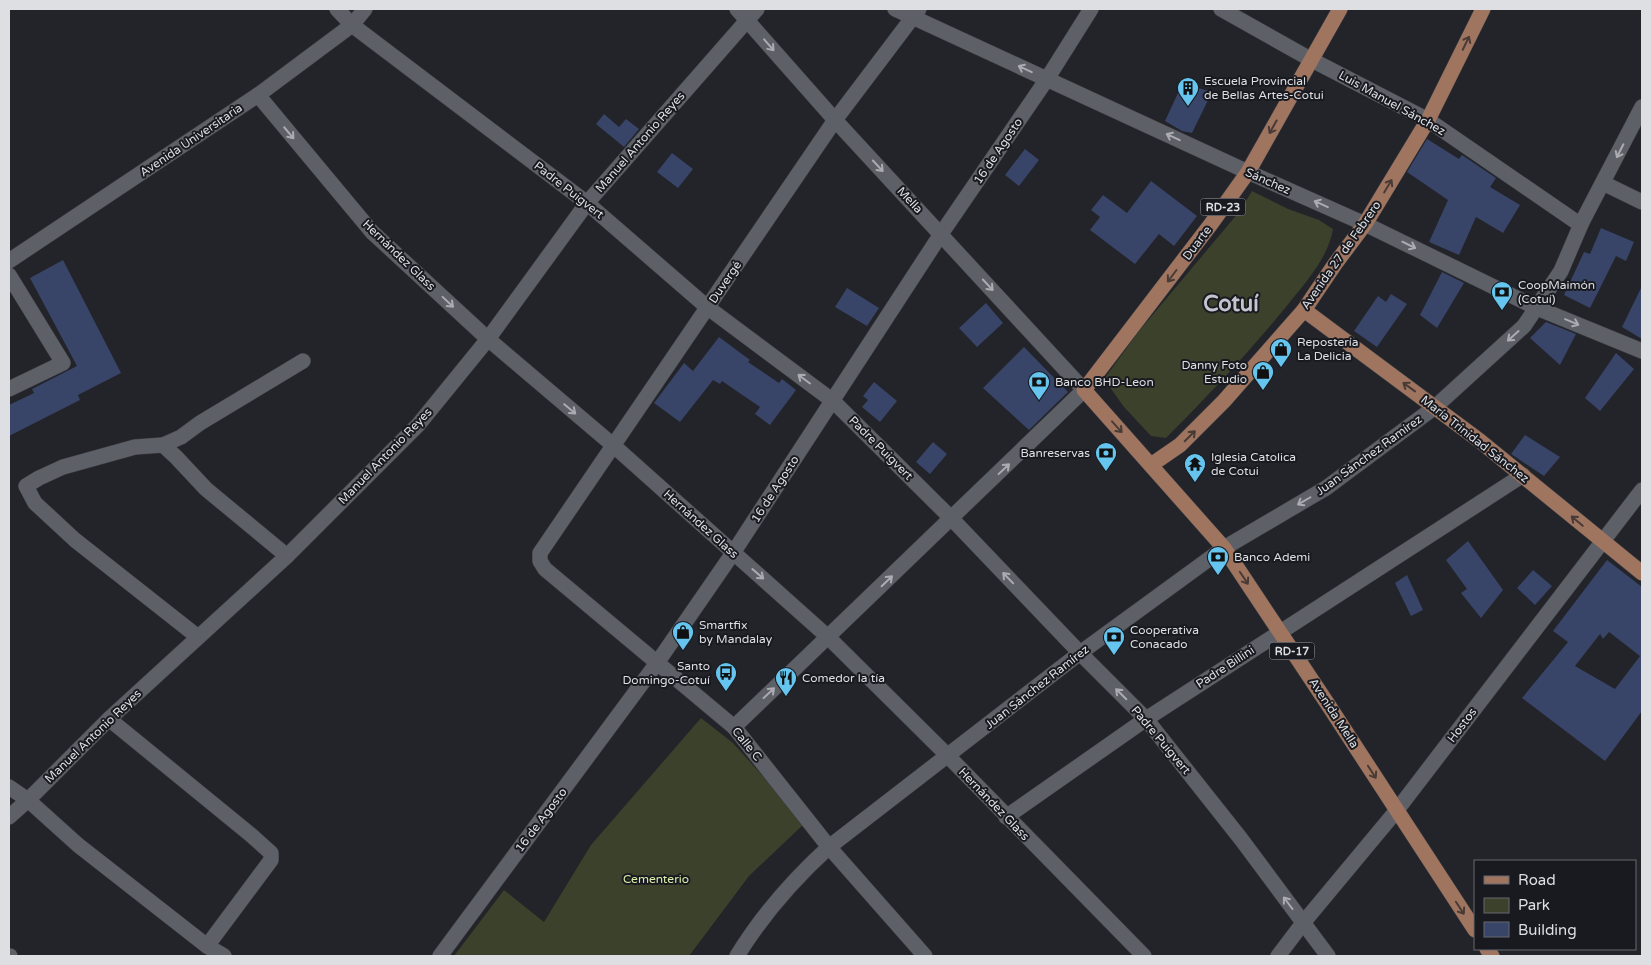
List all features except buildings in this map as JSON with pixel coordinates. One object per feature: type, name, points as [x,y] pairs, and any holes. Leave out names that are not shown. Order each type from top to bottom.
[{"type":"main road","name":"Duarte","points":[[1084,390],[1211,224],[1248,172],[1310,59],[1340,9]]},
{"type":"main road","name":"Avenida 27 de Febrero","points":[[1151,465],[1180,446],[1224,401],[1304,310],[1365,224],[1428,120],[1483,9]]},
{"type":"main road","name":"María Trinidad Sánchez","points":[[1304,310],[1524,475],[1602,542],[1642,573]]},
{"type":"main road","name":"Avenida Mella","points":[[1084,390],[1224,548],[1474,928]]},
{"type":"street","name":"Padre Puigvert","points":[[337,9],[352,25],[587,203],[707,307],[833,402],[951,518],[1080,653],[1146,718],[1241,839],[1328,956]]},
{"type":"street","name":"Avenida Universitaria","points":[[9,261],[258,96],[352,25],[365,9]]},
{"type":"street","name":"Sánchez","points":[[895,9],[916,13],[1047,79],[1365,224],[1537,308],[1642,351]]},
{"type":"street","name":"16 de Agosto","points":[[440,956],[657,663],[733,553],[941,234],[1047,79],[1091,9]]},
{"type":"street","name":"Luis Manuel Sánchez","points":[[1220,9],[1310,59],[1428,120],[1574,221],[1582,222]]},
{"type":"street","name":"Mella","points":[[747,12],[835,120],[1084,390]]},
{"type":"street","name":"Manuel Antonio Reyes","points":[[9,817],[109,719],[287,556],[418,425],[488,339],[587,203],[747,12]]},
{"type":"street","name":"Duvergé","points":[[540,561],[540,553],[835,120],[916,13]]},
{"type":"street","name":"Hernández Glass","points":[[258,96],[372,232],[488,339],[614,446],[828,637],[948,756],[1144,956]]},
{"type":"street","name":"Juan Sánchez Ramírez","points":[[737,956],[753,930],[804,870],[829,847],[1080,653],[1224,548],[1326,488],[1435,407],[1524,326],[1561,271],[1582,222],[1642,108]]},
{"type":"street","points":[[1604,183],[1642,202]]},
{"type":"street","points":[[9,275],[63,363],[9,389]]},
{"type":"street","points":[[198,637],[75,540],[35,502],[26,486],[63,467],[135,447],[164,445],[181,437],[200,423],[304,361]]},
{"type":"street","points":[[734,726],[1084,390]]},
{"type":"street","points":[[164,445],[206,489],[287,556]]},
{"type":"street","name":"Padre Billini","points":[[1006,817],[1146,718],[1524,475]]},
{"type":"street","name":"Hostos","points":[[1278,956],[1397,810],[1642,490]]},
{"type":"street","name":"Calle C","points":[[540,561],[545,569],[734,726],[829,847],[925,956]]},
{"type":"street","points":[[109,719],[252,835],[271,853],[271,860],[207,946]]},
{"type":"street","points":[[9,787],[28,800],[78,845],[207,946],[224,956]]},
{"type":"green space","points":[[1252,191],[1288,209],[1319,220],[1333,229],[1326,251],[1314,271],[1286,307],[1212,390],[1166,438],[1151,436],[1124,407],[1104,379],[1139,331],[1239,212]]},
{"type":"green space","name":"Cementerio","points":[[701,718],[733,743],[805,823],[749,876],[689,956],[454,956],[504,890],[544,922],[591,845]]},
{"type":"place","name":"Escuela Provincial de Bellas Artes-Cotui","points":[[1188,107]]},
{"type":"place","name":"CoopMaimón (Cotuí)","points":[[1502,311]]},
{"type":"place","name":"Repostería La Delicia","points":[[1281,368]]},
{"type":"place","name":"Danny Foto Estudio","points":[[1263,391]]},
{"type":"place","name":"Banco BHD-Leon","points":[[1039,401]]},
{"type":"place","name":"Banreservas","points":[[1106,472]]},
{"type":"place","name":"Iglesia Catolica de Cotui","points":[[1195,483]]},
{"type":"place","name":"Banco Ademi","points":[[1218,576]]},
{"type":"place","name":"Smartfix by Mandalay","points":[[683,651]]},
{"type":"place","name":"Cooperativa Conacado","points":[[1114,656]]},
{"type":"place","name":"Santo Domingo-Cotuí","points":[[726,692]]},
{"type":"place","name":"Comedor la tía","points":[[786,697]]},
{"type":"district","name":"Cotuí","points":[[1231,304]]}]
